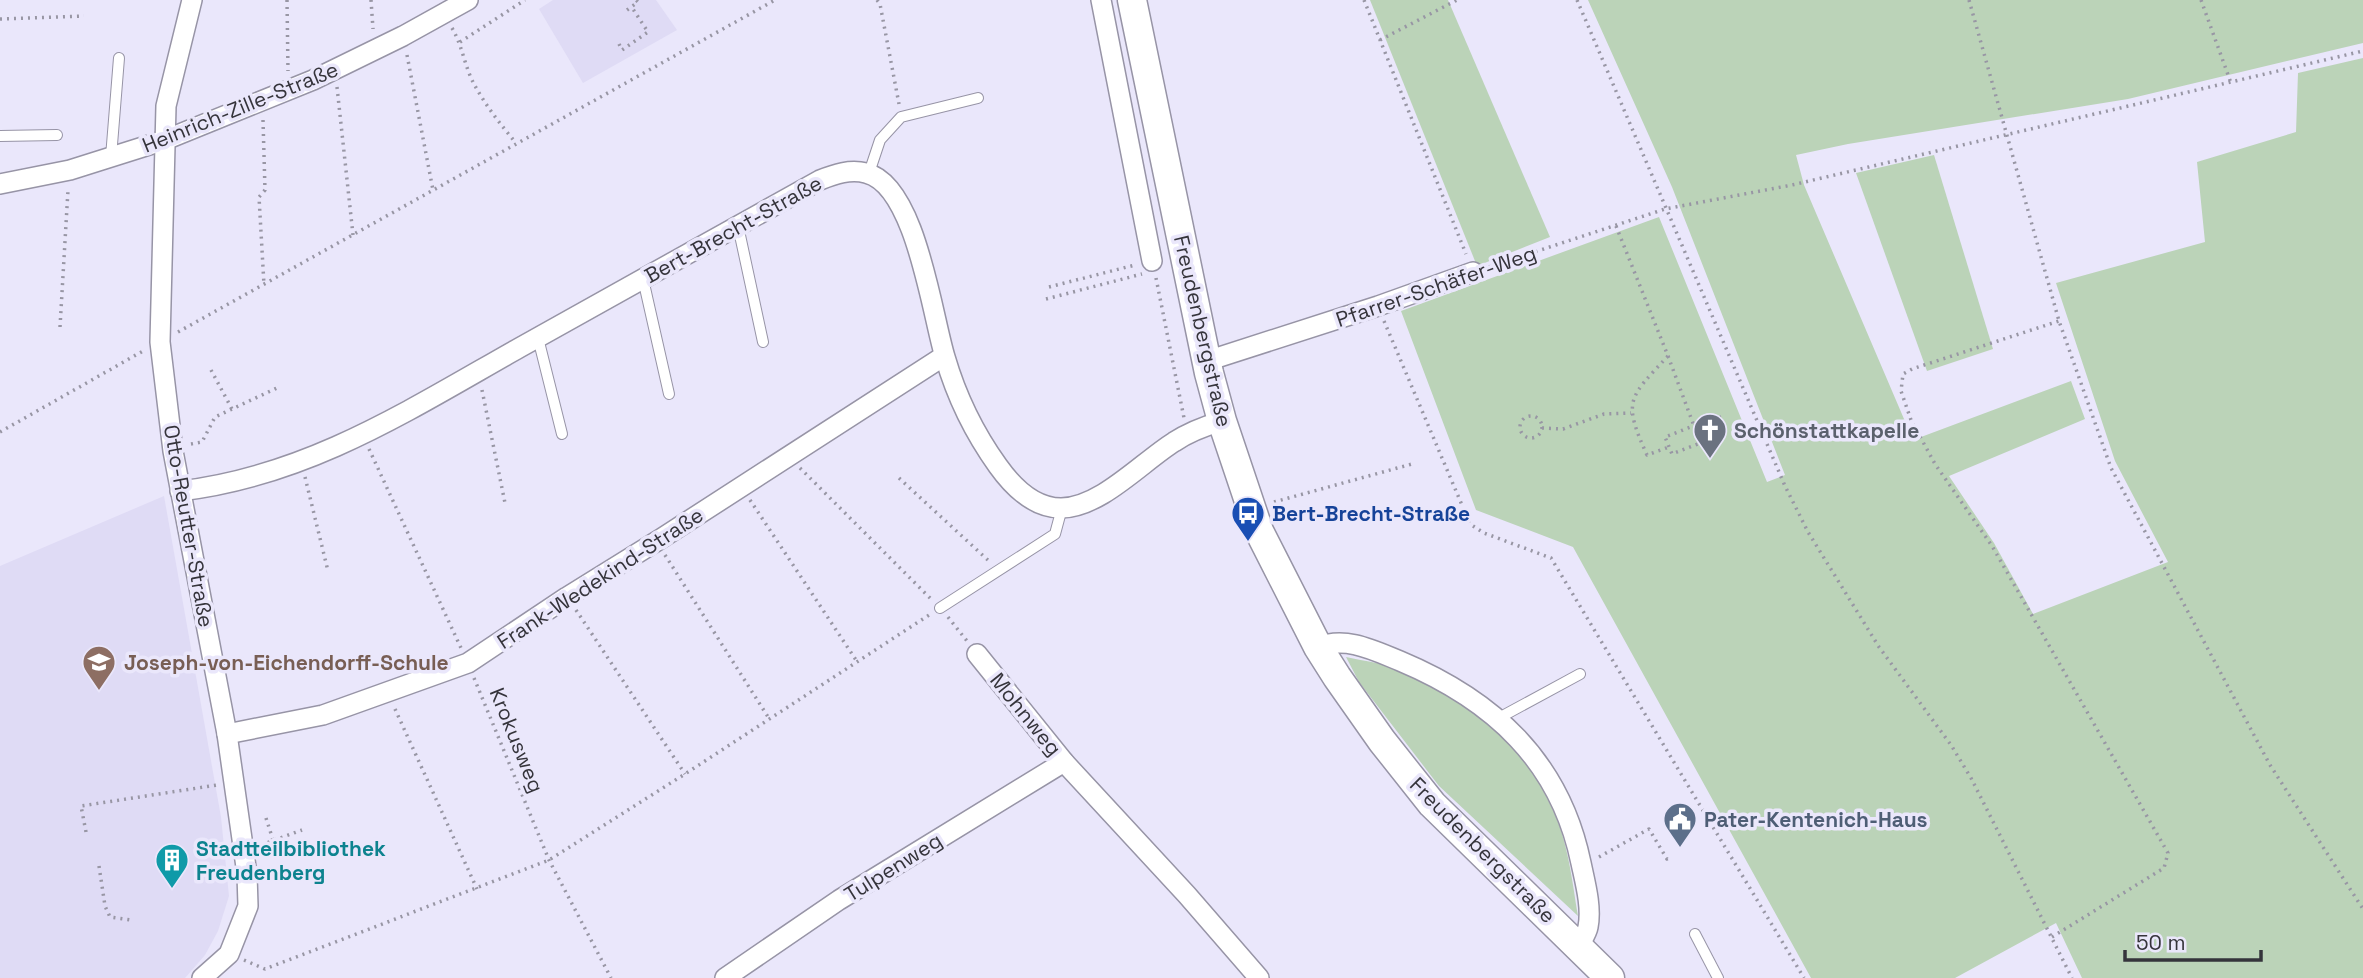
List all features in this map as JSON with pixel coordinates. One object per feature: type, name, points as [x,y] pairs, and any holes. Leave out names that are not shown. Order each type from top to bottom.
[{"type":"street","name":"Otto-Reutter-Straße","points":[[192,0],[166,106],[160,342],[180,491],[227,734],[247,874],[248,906],[229,954],[202,978]]},
{"type":"street","name":"Heinrich-Zille-Straße","points":[[0,184],[70,170],[165,141],[335,70],[468,0]]},
{"type":"street","name":"Freudenbergstraße","points":[[1101,0],[1152,261]]},
{"type":"street","name":"Freudenbergstraße","points":[[1132,0],[1207,361],[1222,421],[1259,531],[1318,647],[1382,741],[1432,804],[1610,978]]},
{"type":"street","name":"Bert-Brecht-Straße","points":[[180,491],[237,482],[301,462],[363,435],[828,177],[853,171],[869,173]]},
{"type":"street","points":[[869,173],[884,183],[903,211],[923,266],[944,356],[960,399],[986,450],[1007,479],[1032,501],[1049,507],[1080,505],[1100,496],[1187,434],[1222,421]]},
{"type":"street","name":"Pfarrer-Schäfer-Weg","points":[[1207,361],[1473,272]]},
{"type":"street","name":"Frank-Wedekind-Straße","points":[[227,734],[323,715],[468,663],[944,356]]},
{"type":"street","name":"Freudenbergstraße","points":[[1318,647],[1332,641],[1347,642],[1434,676],[1497,719],[1532,753],[1552,782],[1567,814],[1582,866],[1588,928],[1579,946]]},
{"type":"street","name":"Mohnweg","points":[[977,654],[1064,762],[1187,895],[1259,978]]},
{"type":"street","name":"Tulpenweg","points":[[725,978],[839,900],[1064,762]]},
{"type":"lane","points":[[111,158],[119,58]]},
{"type":"lane","points":[[869,173],[880,140],[901,117],[978,98]]},
{"type":"lane","points":[[0,136],[57,135]]},
{"type":"lane","points":[[738,226],[763,342]]},
{"type":"lane","points":[[643,279],[669,394]]},
{"type":"lane","points":[[538,338],[562,434]]},
{"type":"lane","points":[[940,608],[1055,534],[1062,508]]},
{"type":"lane","points":[[1497,719],[1580,674]]},
{"type":"lane","points":[[1695,934],[1718,978]]},
{"type":"path","points":[[287,0],[289,90]]},
{"type":"path","points":[[371,0],[374,51]]},
{"type":"path","points":[[460,42],[525,0]]},
{"type":"path","points":[[0,421],[2,431],[775,0]]},
{"type":"path","points":[[877,0],[880,4],[901,117]]},
{"type":"path","points":[[1364,0],[1473,272]]},
{"type":"path","points":[[1381,40],[1457,0]]},
{"type":"path","points":[[1577,0],[1785,486],[1808,532],[1879,647],[1951,745],[1971,778],[2072,978]]},
{"type":"path","points":[[1969,0],[2059,321],[2111,468],[2270,765],[2363,909]]},
{"type":"path","points":[[2202,0],[2231,83]]},
{"type":"path","points":[[619,44],[622,50],[648,32],[629,8],[638,1]]},
{"type":"path","points":[[444,15],[460,42],[472,79],[501,126],[516,144]]},
{"type":"path","points":[[0,19],[84,16]]},
{"type":"path","points":[[403,36],[433,190]]},
{"type":"path","name":"Pfarrer-Schäfer-Weg","points":[[1473,272],[1665,209],[1792,185],[2363,51]]},
{"type":"path","points":[[335,70],[353,234]]},
{"type":"path","points":[[263,101],[265,190],[259,197],[264,286]]},
{"type":"path","points":[[60,327],[70,170]]},
{"type":"path","points":[[1616,226],[1694,426]]},
{"type":"path","points":[[1049,287],[1152,261]]},
{"type":"path","points":[[1046,299],[1154,271],[1187,434]]},
{"type":"path","points":[[1378,306],[1470,524],[1484,533],[1551,558],[1804,978]]},
{"type":"path","points":[[2052,937],[2164,869],[2168,853],[1992,545],[1936,464],[1911,420],[1901,391],[1903,374],[1912,369],[2059,321]]},
{"type":"path","points":[[1668,356],[1635,391],[1631,413],[1647,455],[1669,447]]},
{"type":"path","points":[[211,370],[232,409]]},
{"type":"path","points":[[479,371],[505,503]]},
{"type":"path","points":[[173,448],[202,442],[215,417],[279,387]]},
{"type":"path","points":[[1542,428],[1563,429],[1604,414],[1631,413]]},
{"type":"path","points":[[1532,415],[1541,421],[1542,428],[1537,437],[1529,438],[1522,434],[1520,423],[1525,417],[1532,415]]},
{"type":"path","points":[[1719,416],[1726,433],[1672,454],[1665,437],[1694,426],[1719,416]]},
{"type":"path","name":"Krokusweg","points":[[363,435],[468,663],[549,860],[611,978]]},
{"type":"path","name":"Mohnweg","points":[[788,456],[940,608],[977,654]]},
{"type":"path","points":[[301,462],[328,571]]},
{"type":"path","points":[[1252,508],[1412,464]]},
{"type":"path","points":[[900,478],[999,570]]},
{"type":"path","points":[[742,486],[856,661]]},
{"type":"path","points":[[657,541],[770,720]]},
{"type":"path","points":[[567,597],[685,774]]},
{"type":"path","points":[[229,954],[265,969],[549,860],[940,608]]},
{"type":"path","points":[[387,691],[477,889]]},
{"type":"path","points":[[86,832],[81,806],[233,783]]},
{"type":"path","points":[[266,818],[273,840]]},
{"type":"path","points":[[1582,866],[1649,829],[1667,859],[1671,857]]},
{"type":"path","points":[[260,845],[302,830]]},
{"type":"path","points":[[99,866],[105,906],[110,918],[131,920]]},
{"type":"shaded area","points":[[553,0],[656,0],[677,30],[583,83],[539,9]]},
{"type":"shaded area","name":"Joseph-von-Eichendorff-Schule","points":[[164,496],[221,817],[229,896],[218,931],[205,955],[185,978],[0,978],[0,566]]},
{"type":"green space","points":[[1370,0],[1448,0],[1550,237],[1477,266]]},
{"type":"green space","points":[[1588,0],[2363,0],[2363,43],[2128,99],[1848,144],[1796,155],[1804,185],[1913,440],[2071,381],[2085,419],[1949,476],[1994,543],[2033,614],[2168,562],[2115,461],[2056,283],[2205,242],[2197,162],[2296,132],[2298,73],[2363,58],[2363,978],[2082,978],[2056,923],[1955,978],[1811,978],[1573,547],[1476,510],[1401,311],[1659,217],[1767,482],[1785,475],[1672,187]]},
{"type":"green space","points":[[1934,155],[1993,349],[1927,371],[1856,173]]},
{"type":"green space","points":[[1346,657],[1404,670],[1451,692],[1492,724],[1510,743],[1526,763],[1552,808],[1569,861],[1578,916],[1439,786],[1359,682]]},
{"type":"place","name":"Schönstattkapelle","points":[[1710,460]]},
{"type":"place","name":"Bert-Brecht-Straße","points":[[1248,543]]},
{"type":"place","name":"Joseph-von-Eichendorff-Schule","points":[[99,692]]},
{"type":"place","name":"Pater-Kentenich-Haus","points":[[1680,849]]},
{"type":"place","name":"Stadtteilbibliothek Freudenberg","points":[[172,890]]}]
